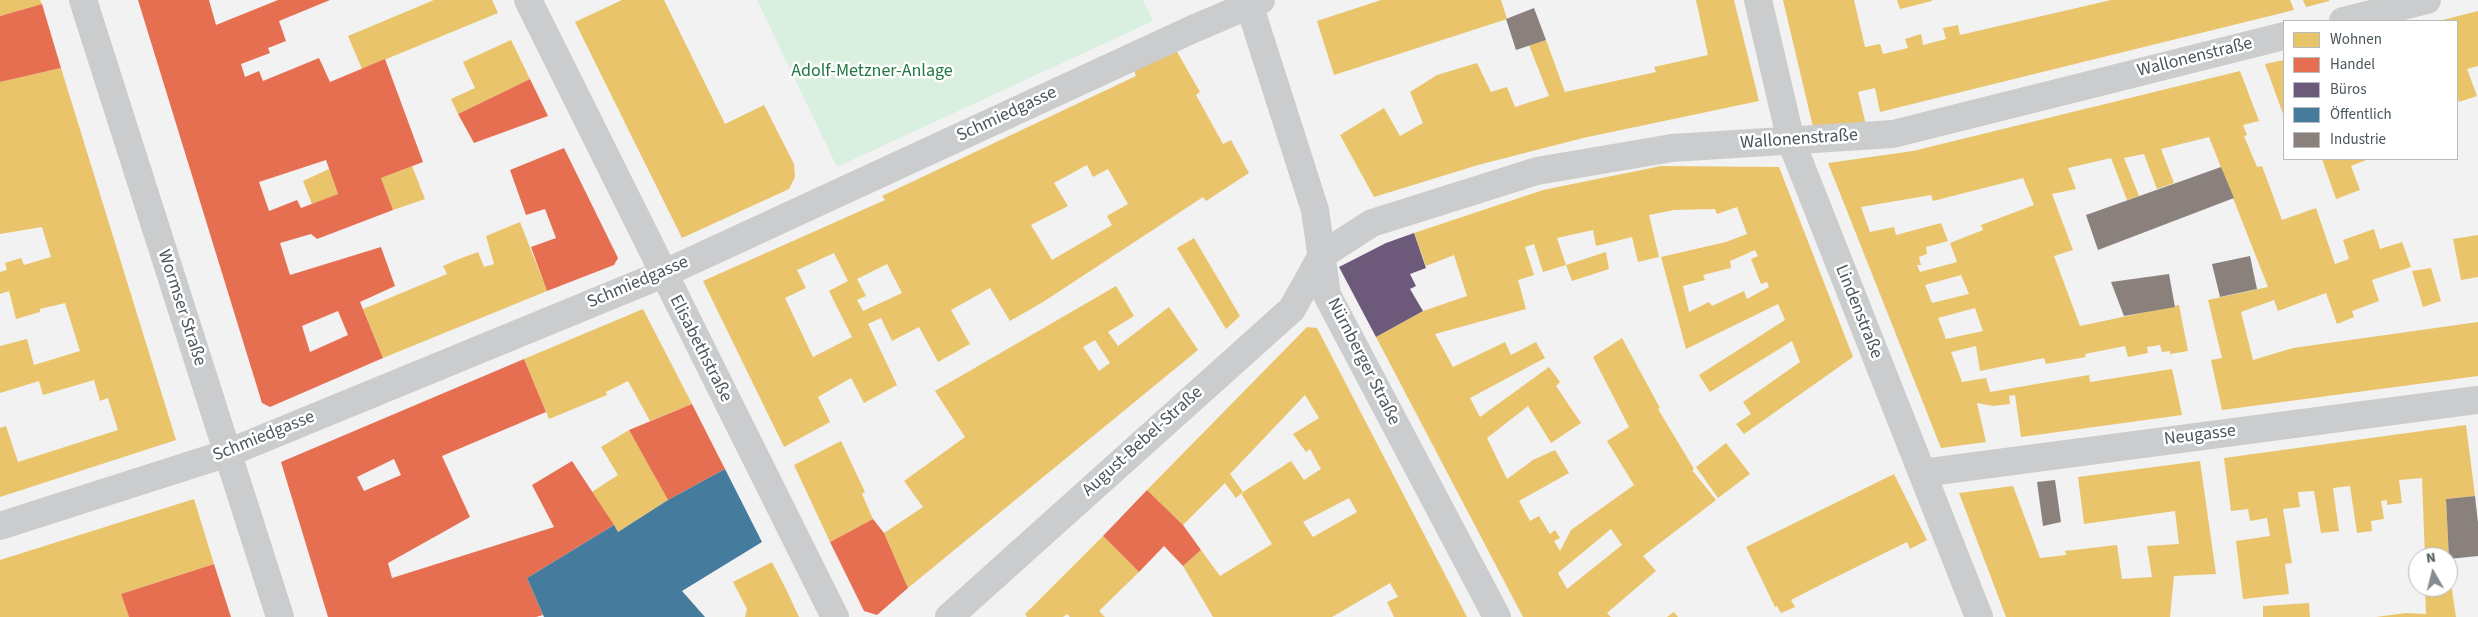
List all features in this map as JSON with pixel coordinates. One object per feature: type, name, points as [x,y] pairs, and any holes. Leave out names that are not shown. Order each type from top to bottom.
[{"type":"street","name":"Wormser Straße","points":[[83,0],[280,617]]},
{"type":"street","name":"Elisabethstraße","points":[[528,0],[835,617]]},
{"type":"street","name":"Lindenstraße","points":[[1758,0],[1791,142],[1979,617]]},
{"type":"street","points":[[2347,20],[2427,0]]},
{"type":"street","name":"Schmiedgasse","points":[[0,526],[228,453],[663,274],[1255,2]]},
{"type":"street","name":"Nürnberger Straße","points":[[1255,2],[1315,210],[1327,295],[1497,617]]},
{"type":"street","name":"Wallonenstraße","points":[[1322,255],[1372,223],[1537,171],[1672,148],[1791,142],[1893,134],[2283,36]]},
{"type":"street","name":"August-Bebel-Straße","points":[[949,617],[1292,309],[1322,255]]},
{"type":"street","name":"Neugasse","points":[[1922,473],[2478,400]]},
{"type":"green space","name":"Adolf-Metzner-Anlage","points":[[757,0],[1143,0],[1153,21],[837,167]]},
{"type":"building: Wohnen","points":[[0,0],[40,0],[42,4],[0,16]]},
{"type":"building: Wohnen","points":[[434,0],[492,0],[498,13],[362,69],[348,36]]},
{"type":"building: Wohnen","points":[[622,0],[664,0],[725,124],[764,105],[794,164],[795,177],[789,189],[682,238],[575,22]]},
{"type":"building: Wohnen","points":[[1381,0],[1501,0],[1507,19],[1334,75],[1317,21]]},
{"type":"building: Wohnen","points":[[1696,0],[1734,0],[1759,101],[1583,138],[1478,165],[1374,197],[1340,135],[1384,108],[1400,136],[1423,123],[1410,92],[1437,75],[1477,63],[1491,92],[1507,87],[1515,107],[1549,96],[1529,45],[1546,40],[1565,92],[1656,72],[1654,67],[1708,55]]},
{"type":"building: Wohnen","points":[[1783,0],[1854,0],[1865,47],[1880,44],[1883,54],[1908,48],[1905,39],[1921,34],[1923,45],[1946,39],[1943,28],[1958,25],[1960,35],[2111,0],[2290,0],[2294,10],[1880,112],[1875,88],[1858,92],[1866,125],[1813,127]]},
{"type":"building: Wohnen","points":[[1897,0],[1932,0],[1932,1],[1900,9]]},
{"type":"building: Wohnen","points":[[2303,0],[2329,0],[2329,1],[2306,7]]},
{"type":"building: Wohnen","points":[[2478,11],[2478,66],[2467,69],[2477,96],[2459,102],[2458,20],[2443,20]]},
{"type":"building: Wohnen","points":[[511,40],[530,79],[458,114],[451,99],[475,88],[463,62]]},
{"type":"building: Wohnen","points":[[1176,50],[1200,92],[1196,95],[1223,144],[1231,140],[1249,173],[1206,201],[1203,197],[1043,302],[1010,321],[990,288],[951,310],[970,344],[938,362],[919,327],[892,341],[881,318],[868,324],[897,385],[864,403],[851,378],[818,397],[830,422],[784,447],[703,281],[885,200],[882,196],[1136,76],[1134,71]],"holes":[[[1087,165],[1093,177],[1108,169],[1128,204],[1107,216],[1112,225],[1052,260],[1031,225],[1068,206],[1054,183]],[[834,253],[848,281],[829,291],[852,337],[813,357],[785,298],[806,288],[797,270]],[[887,264],[902,293],[863,311],[857,300],[866,296],[857,279]]]},
{"type":"building: Wohnen","points":[[2283,60],[2283,114],[2265,64]]},
{"type":"building: Wohnen","points":[[61,68],[176,440],[0,497],[0,428],[6,426],[18,462],[118,430],[108,398],[100,401],[94,380],[43,395],[39,381],[0,393],[0,346],[27,339],[34,365],[80,351],[65,303],[40,309],[40,312],[16,319],[9,291],[0,294],[0,272],[7,270],[5,263],[21,258],[24,265],[51,257],[42,227],[0,234],[0,82]]},
{"type":"building: Wohnen","points":[[2240,71],[2259,121],[2243,125],[2247,135],[2244,136],[2257,167],[2262,166],[2282,220],[2316,208],[2335,264],[2349,259],[2343,240],[2374,229],[2380,249],[2402,242],[2411,267],[2372,280],[2379,301],[2352,311],[2354,317],[2337,324],[2326,293],[2278,311],[2274,300],[2241,312],[2253,360],[2293,348],[2478,322],[2478,376],[2222,410],[2211,360],[2222,358],[2208,300],[2268,287],[2209,137],[2161,149],[2174,183],[2157,189],[2144,154],[2124,158],[2139,196],[2127,200],[2111,158],[2068,168],[2076,189],[2052,194],[2073,250],[2054,256],[2080,326],[2179,305],[2188,351],[2170,354],[2170,351],[2162,352],[2160,345],[2147,347],[2148,353],[2128,357],[2125,346],[2085,354],[2086,357],[2046,364],[2044,358],[1980,371],[1976,346],[1951,352],[1962,382],[1986,378],[1990,392],[2089,375],[2090,382],[2172,369],[2182,415],[2021,437],[2015,395],[2009,396],[2010,404],[1993,406],[1977,403],[1986,442],[1941,448],[1828,163],[1913,151]],"holes":[[[2023,178],[2034,205],[1981,225],[1983,230],[1950,243],[1957,262],[1920,272],[1917,265],[1921,265],[1919,257],[1927,254],[1926,247],[1948,241],[1941,223],[1896,235],[1894,227],[1870,232],[1861,207],[1931,195],[1933,201]],[[1961,275],[1969,294],[1932,303],[1925,285]],[[1975,308],[1983,331],[1946,339],[1938,318]]]},
{"type":"building: Wohnen","points":[[2322,160],[2366,160],[2351,166],[2360,190],[2336,199]]},
{"type":"building: Wohnen","points":[[412,166],[425,199],[393,210],[381,178]]},
{"type":"building: Wohnen","points":[[1661,166],[1779,167],[1853,357],[1744,434],[1736,424],[1751,414],[1743,402],[1800,362],[1792,341],[1710,392],[1699,375],[1785,320],[1778,304],[1686,349],[1661,257],[1726,242],[1747,234],[1737,207],[1717,214],[1715,209],[1674,210],[1649,215],[1659,257],[1638,262],[1632,237],[1596,246],[1593,230],[1557,238],[1566,265],[1543,272],[1534,244],[1525,247],[1534,275],[1518,280],[1526,309],[1435,334],[1453,367],[1505,342],[1511,355],[1536,342],[1545,358],[1470,398],[1480,417],[1549,367],[1560,382],[1556,386],[1581,423],[1551,443],[1528,406],[1487,438],[1507,479],[1533,460],[1555,450],[1569,473],[1519,501],[1530,521],[1539,516],[1550,534],[1555,530],[1560,538],[1554,541],[1560,551],[1571,530],[1634,485],[1607,441],[1629,427],[1593,357],[1622,338],[1660,408],[1658,409],[1694,469],[1692,470],[1716,500],[1643,556],[1656,571],[1607,613],[1611,617],[1523,617],[1376,337],[1423,311],[1467,296],[1454,255],[1426,266],[1414,233],[1543,190]],"holes":[[[1755,250],[1758,256],[1751,259],[1761,284],[1767,282],[1769,287],[1747,299],[1744,291],[1712,306],[1709,302],[1689,312],[1683,286],[1705,280],[1703,275],[1731,268],[1730,261]],[[1611,529],[1622,545],[1567,589],[1558,573]]]},
{"type":"building: Wohnen","points":[[329,169],[338,194],[312,204],[303,181]]},
{"type":"building: Wohnen","points":[[520,222],[547,291],[383,358],[363,309],[447,274],[443,266],[478,252],[484,267],[494,264],[486,236]]},
{"type":"building: Wohnen","points":[[2478,235],[2478,277],[2461,280],[2453,239]]},
{"type":"building: Wohnen","points":[[1194,238],[1240,316],[1226,329],[1177,248]]},
{"type":"building: Wohnen","points":[[1606,252],[1609,269],[1572,281],[1566,265]]},
{"type":"building: Wohnen","points":[[2431,268],[2441,301],[2423,307],[2412,271]]},
{"type":"building: Wohnen","points":[[1116,286],[1134,316],[1108,332],[1118,346],[1169,307],[1198,350],[908,588],[884,533],[923,507],[904,481],[965,437],[935,391]],"holes":[[[1095,340],[1110,363],[1099,371],[1083,347]]]},
{"type":"building: Wohnen","points":[[643,309],[692,404],[650,421],[628,381],[606,392],[607,395],[549,419],[524,359]]},
{"type":"building: Wohnen","points":[[1307,327],[1317,328],[1467,617],[1394,617],[1387,602],[1398,597],[1390,583],[1332,617],[1213,617],[1183,566],[1201,550],[1220,576],[1272,544],[1242,495],[1243,492],[1236,498],[1225,483],[1183,525],[1147,490]],"holes":[[[1305,395],[1319,418],[1293,434],[1306,452],[1310,449],[1321,469],[1304,480],[1291,461],[1243,492],[1230,474]],[[1349,498],[1357,512],[1313,537],[1303,522]]]},
{"type":"building: Wohnen","points":[[2466,425],[2475,496],[2446,499],[2448,547],[2425,547],[2422,478],[2399,480],[2402,503],[2387,505],[2387,500],[2381,501],[2384,519],[2371,521],[2372,531],[2357,533],[2350,486],[2333,488],[2339,531],[2321,533],[2314,491],[2298,492],[2300,507],[2283,509],[2292,563],[2285,564],[2289,594],[2243,599],[2236,541],[2270,536],[2267,518],[2250,521],[2248,509],[2231,511],[2224,458]]},
{"type":"building: Wohnen","points":[[629,430],[668,500],[618,532],[592,492],[618,475],[601,447]]},
{"type":"building: Wohnen","points":[[841,441],[865,492],[862,494],[873,519],[830,542],[794,465]]},
{"type":"building: Wohnen","points":[[1726,443],[1750,474],[1718,498],[1696,467]]},
{"type":"building: Wohnen","points":[[2200,461],[2216,574],[2174,576],[2170,617],[2006,617],[1959,493],[2013,486],[2040,558],[2066,555],[2065,551],[2117,545],[2122,579],[2152,577],[2147,546],[2179,544],[2175,511],[2084,524],[2078,477]]},
{"type":"building: Wohnen","points":[[1894,474],[1927,540],[1910,549],[1907,542],[1828,581],[1791,600],[1795,607],[1781,613],[1777,606],[1775,607],[1746,547]]},
{"type":"building: Wohnen","points":[[194,499],[214,564],[121,594],[129,617],[0,617],[0,560]]},
{"type":"building: Wohnen","points":[[1103,536],[1139,572],[1099,611],[1105,617],[1070,617],[1067,614],[1063,617],[1027,617],[1025,614]]},
{"type":"building: Wohnen","points":[[772,562],[799,617],[745,617],[747,609],[733,582]]},
{"type":"building: Wohnen","points":[[2425,597],[2453,597],[2456,617],[2376,617],[2406,613],[2426,614]]},
{"type":"building: Wohnen","points":[[2309,603],[2310,617],[2263,617],[2263,606]]},
{"type":"building: Wohnen","points":[[1674,612],[1678,617],[1667,617]]},
{"type":"building: Handel","points":[[138,0],[209,0],[216,25],[278,0],[330,0],[279,21],[286,41],[268,48],[270,53],[241,64],[245,77],[259,71],[263,81],[319,58],[330,82],[385,59],[423,162],[381,178],[393,210],[317,239],[311,234],[280,243],[290,275],[381,247],[395,286],[360,302],[383,358],[270,407],[262,403]],"holes":[[[326,160],[338,194],[301,208],[297,200],[269,211],[259,182]],[[338,311],[348,335],[310,352],[302,326]]]},
{"type":"building: Handel","points":[[42,4],[61,68],[0,82],[0,16]]},
{"type":"building: Handel","points":[[530,79],[548,116],[474,143],[458,114]]},
{"type":"building: Handel","points":[[564,148],[618,258],[614,265],[547,291],[531,247],[556,238],[545,209],[526,215],[510,170]]},
{"type":"building: Handel","points":[[524,359],[546,412],[442,456],[470,517],[388,563],[392,578],[554,527],[532,485],[572,461],[614,525],[527,578],[543,615],[536,617],[328,617],[281,462]],"holes":[[[394,459],[401,475],[364,491],[357,477]]]},
{"type":"building: Handel","points":[[692,404],[725,469],[668,500],[629,430]]},
{"type":"building: Handel","points":[[1147,490],[1183,525],[1201,550],[1183,566],[1164,546],[1139,572],[1103,536]]},
{"type":"building: Handel","points":[[873,519],[884,533],[908,588],[877,615],[864,611],[830,542]]},
{"type":"building: Handel","points":[[214,564],[231,617],[129,617],[121,594]]},
{"type":"building: Büros","points":[[1414,233],[1426,268],[1410,274],[1416,286],[1410,289],[1423,311],[1376,337],[1339,267],[1386,243]]},
{"type":"building: Öffentlich","points":[[725,469],[762,542],[682,591],[705,617],[544,617],[527,578],[614,525],[618,532],[668,500]]},
{"type":"building: Industrie","points":[[1534,8],[1546,40],[1516,50],[1506,19]]},
{"type":"building: Industrie","points":[[2221,167],[2234,198],[2098,250],[2086,215]]},
{"type":"building: Industrie","points":[[2250,256],[2257,289],[2220,297],[2212,264]]},
{"type":"building: Industrie","points":[[2169,274],[2175,307],[2124,316],[2111,282]]},
{"type":"building: Industrie","points":[[2055,480],[2061,522],[2043,526],[2037,482]]},
{"type":"building: Industrie","points":[[2475,496],[2478,523],[2478,556],[2458,558],[2458,547],[2448,547],[2446,499]]}]
